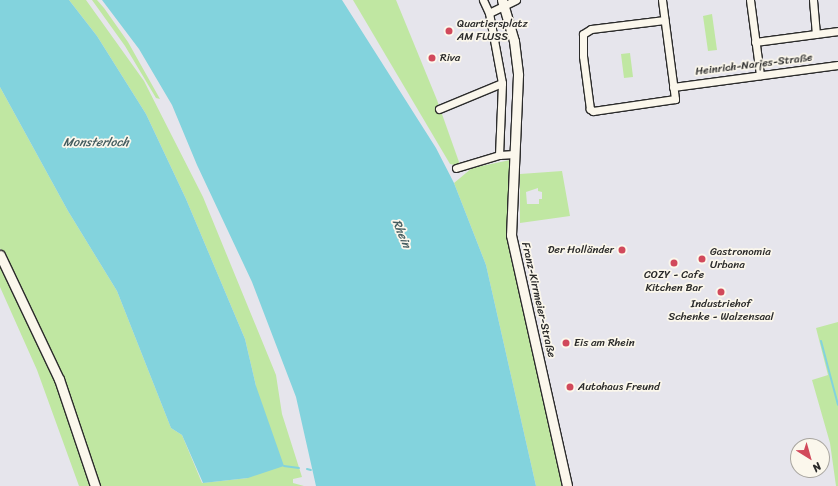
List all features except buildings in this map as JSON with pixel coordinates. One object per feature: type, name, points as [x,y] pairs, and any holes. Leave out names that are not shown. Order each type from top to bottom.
[{"type":"street","points":[[484,0],[489,13],[502,83],[499,155]]},
{"type":"street","points":[[489,13],[503,3],[516,0]]},
{"type":"street","points":[[662,0],[675,99],[593,111],[590,109],[583,56],[583,34],[591,29],[664,20]]},
{"type":"street","points":[[750,0],[760,75]]},
{"type":"street","points":[[813,0],[816,34]]},
{"type":"street","name":"Franz-Kirrmeier-Straße","points":[[503,3],[514,41],[518,75],[511,220],[513,252],[540,359],[567,486]]},
{"type":"street","points":[[756,42],[838,31]]},
{"type":"street","name":"Heinrich-Narjes-Straße","points":[[673,87],[838,65]]},
{"type":"street","points":[[439,110],[502,83]]},
{"type":"street","points":[[456,168],[499,155],[514,154]]},
{"type":"street","points":[[0,255],[59,379],[95,486]]},
{"type":"green space","points":[[69,0],[86,0],[144,81],[203,197],[276,375],[282,414],[302,477],[293,479],[293,483],[304,486],[99,486],[62,376],[0,248],[0,87],[68,211],[117,291],[171,428],[182,435],[202,483],[248,478],[256,386],[245,339],[186,199],[146,114],[97,36]]},
{"type":"green space","points":[[92,0],[97,0],[104,8],[128,42],[160,99],[156,98],[125,46]]},
{"type":"green space","points":[[353,0],[396,0],[437,100],[459,162],[458,166],[450,164]]},
{"type":"green space","points":[[712,14],[717,50],[708,51],[703,16]]},
{"type":"green space","points":[[630,53],[633,77],[624,78],[621,54]]},
{"type":"green space","points":[[510,160],[507,220],[510,255],[537,361],[564,486],[536,486],[486,265],[454,183],[472,168]]},
{"type":"green space","points":[[562,171],[570,216],[520,223],[520,174]],"holes":[[[538,188],[538,191],[542,192],[542,199],[539,199],[539,204],[527,204],[526,192]]]},
{"type":"green space","points":[[0,263],[58,383],[92,486],[79,486],[37,370],[0,287]]},
{"type":"green space","points":[[838,322],[838,486],[836,486],[830,438],[829,438],[812,380],[828,375],[816,328]]},
{"type":"water","name":"Monsterloch","points":[[0,0],[69,0],[97,36],[146,114],[186,199],[245,339],[256,386],[284,466],[248,478],[203,483],[182,435],[171,428],[117,291],[68,211],[0,87]]},
{"type":"water","name":"Rhein","points":[[102,0],[342,0],[436,148],[454,183],[486,265],[536,486],[316,486],[296,397],[252,282],[197,165],[172,105],[139,49]]},
{"type":"waterway","points":[[821,341],[838,405]]},
{"type":"waterway","points":[[284,466],[299,468]]},
{"type":"waterway","points":[[307,469],[311,470]]},
{"type":"place","name":"Quartiersplatz AM FLUSS","points":[[449,31]]},
{"type":"place","name":"Riva","points":[[432,58]]},
{"type":"place","name":"Der Holländer","points":[[622,250]]},
{"type":"place","name":"Gastronomia Urbana","points":[[702,259]]},
{"type":"place","name":"COZY - Cafe Kitchen Bar","points":[[674,263]]},
{"type":"place","name":"Industriehof Schenke - Walzensaal","points":[[721,292]]},
{"type":"place","name":"Eis am Rhein","points":[[566,343]]},
{"type":"place","name":"Autohaus Freund","points":[[570,387]]}]
